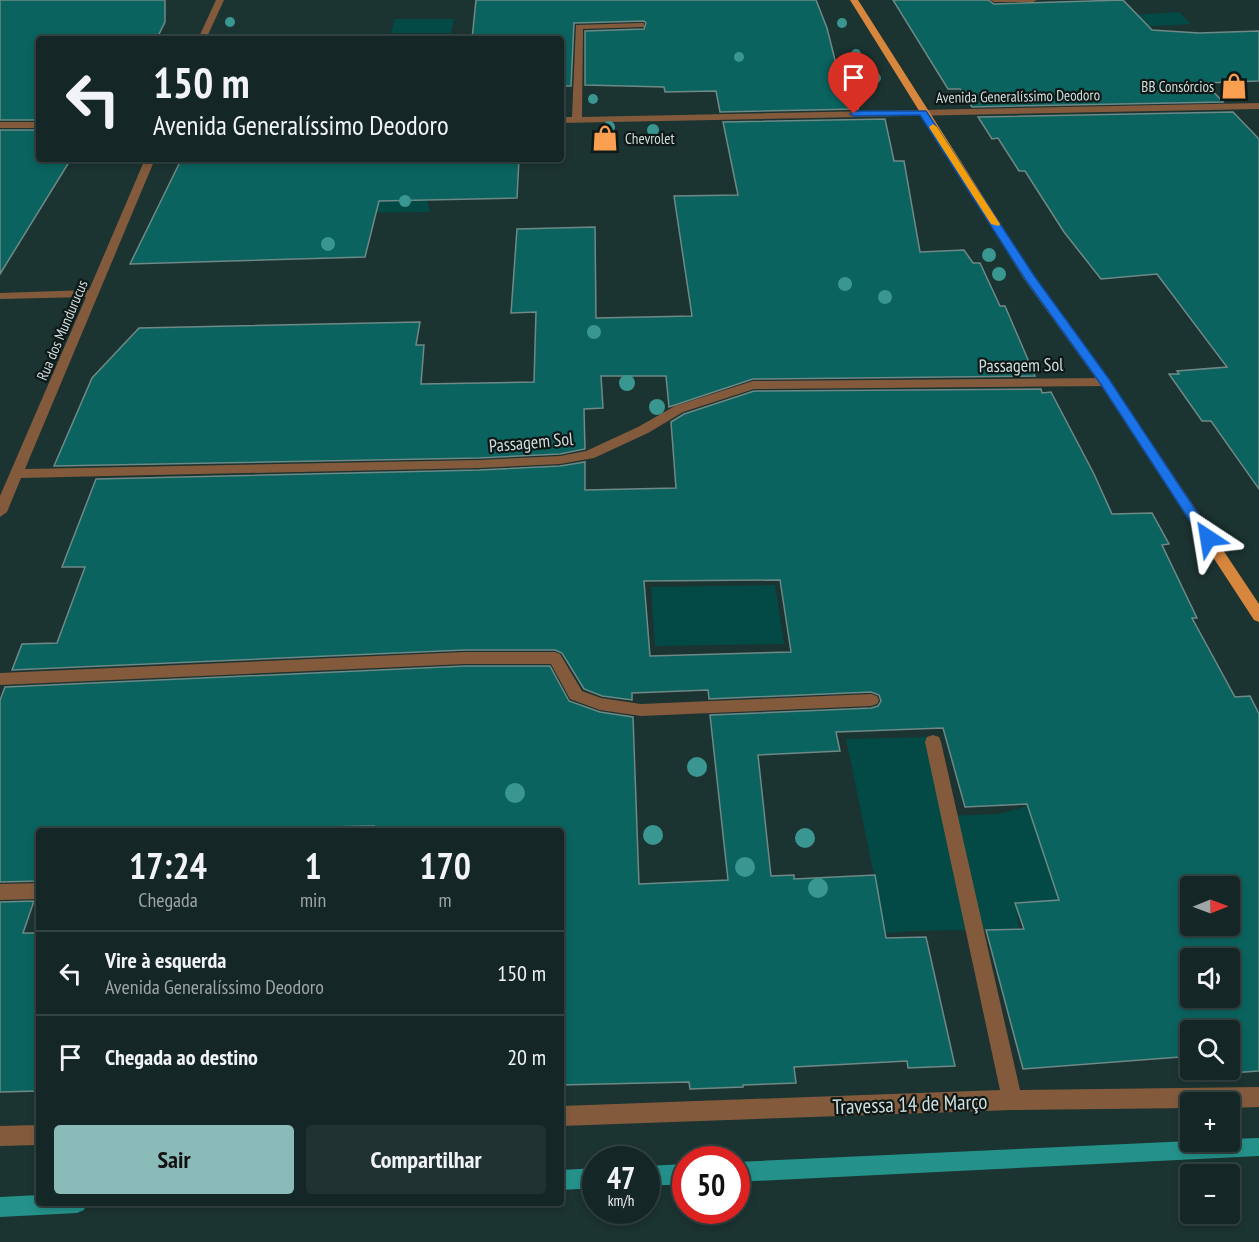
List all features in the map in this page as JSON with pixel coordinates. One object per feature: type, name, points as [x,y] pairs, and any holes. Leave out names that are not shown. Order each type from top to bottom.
[{"type":"main road","points":[[854,0],[1030,279],[1105,382],[1259,616]]},
{"type":"street","points":[[203,36],[220,0]]},
{"type":"street","points":[[994,0],[1033,0]]},
{"type":"street","points":[[577,119],[579,27],[641,25]]},
{"type":"street","name":"Avenida Generalíssimo Deodoro","points":[[564,120],[1259,106]]},
{"type":"street","points":[[0,125],[36,125]]},
{"type":"street","name":"Rua dos Mundurucus","points":[[0,512],[149,162]]},
{"type":"street","points":[[0,296],[94,293]]},
{"type":"street","name":"Passagem Sol","points":[[17,474],[479,464],[560,460],[589,455],[643,430],[679,409],[753,385],[1105,382]]},
{"type":"street","points":[[0,679],[454,658],[555,658],[576,695],[600,704],[641,710],[871,700]]},
{"type":"street","points":[[933,742],[1012,1100]]},
{"type":"street","points":[[0,892],[36,891]]},
{"type":"street","name":"Travessa 14 de Março","points":[[564,1116],[1012,1100],[1259,1097]]},
{"type":"street","points":[[0,1136],[36,1135]]},
{"type":"shaded area","points":[[1179,12],[1191,24],[1139,27],[1128,15]]},
{"type":"shaded area","points":[[395,19],[454,19],[451,33],[391,33]]},
{"type":"shaded area","points":[[426,194],[430,212],[326,213],[335,200]]},
{"type":"shaded area","points":[[775,585],[784,644],[655,646],[651,587]]},
{"type":"shaded area","points":[[928,737],[948,816],[999,814],[1041,802],[1101,897],[1016,903],[1019,929],[886,933],[846,739]]},
{"type":"building","points":[[0,0],[165,0],[165,22],[158,36],[36,36],[36,120],[0,120]]},
{"type":"building","points":[[476,0],[816,0],[827,28],[837,68],[858,109],[720,112],[716,91],[665,92],[664,87],[585,85],[585,31],[644,29],[646,23],[644,21],[574,23],[571,86],[564,86],[564,36],[472,36]]},
{"type":"building","points":[[893,0],[988,0],[994,4],[1123,0],[1152,30],[1199,33],[1259,31],[1259,81],[1205,83],[1223,102],[972,107],[960,89],[948,89]]},
{"type":"building","points":[[1233,112],[1259,139],[1259,489],[1211,421],[1202,421],[1169,374],[1179,374],[1177,371],[1227,367],[1157,274],[1101,279],[1064,232],[1025,171],[1019,171],[998,138],[992,139],[978,117]]},
{"type":"building","points":[[885,119],[894,161],[904,161],[920,252],[964,250],[973,263],[980,263],[1000,306],[1005,306],[1035,376],[753,379],[669,407],[666,376],[601,376],[603,408],[584,409],[585,449],[560,454],[479,458],[54,466],[92,378],[139,328],[420,322],[416,345],[424,345],[421,384],[534,382],[536,312],[511,313],[517,229],[595,227],[596,318],[692,316],[674,196],[738,195],[723,122]]},
{"type":"building","points":[[0,130],[36,130],[36,162],[69,162],[0,274]]},
{"type":"building","points":[[180,162],[519,162],[517,198],[379,201],[365,257],[130,264]]},
{"type":"building","points":[[1041,389],[1042,393],[1051,392],[1112,514],[1152,513],[1169,544],[1162,545],[1197,618],[1192,618],[1235,697],[1250,696],[1259,714],[1259,1071],[1240,1072],[1240,1020],[1180,1020],[1180,1057],[1023,1069],[986,930],[1024,929],[1015,903],[1059,900],[1027,804],[965,807],[943,728],[836,732],[840,751],[758,755],[771,876],[794,875],[794,879],[875,875],[886,938],[926,937],[955,1066],[908,1068],[907,1061],[794,1067],[796,1083],[743,1085],[743,1087],[690,1089],[689,1082],[564,1085],[564,828],[374,828],[374,826],[36,828],[36,881],[0,882],[0,700],[5,687],[465,666],[550,666],[569,701],[600,712],[633,717],[639,884],[728,880],[710,715],[871,708],[878,706],[881,701],[879,695],[871,692],[709,699],[708,690],[632,693],[632,700],[602,696],[584,689],[562,653],[555,650],[465,650],[12,670],[22,644],[57,643],[85,567],[62,567],[96,479],[479,470],[560,466],[585,462],[585,490],[676,488],[671,422],[684,414],[754,391]],"holes":[[[780,580],[791,652],[650,656],[644,581]]]},
{"type":"building","points":[[34,901],[23,933],[36,933],[36,1091],[0,1092],[0,902]]},
{"type":"waterway","points":[[750,1171],[1259,1147]]},
{"type":"waterway","points":[[660,1175],[672,1175]]},
{"type":"waterway","points":[[564,1180],[582,1179]]},
{"type":"waterway","points":[[0,1207],[36,1205]]},
{"type":"slow traffic","points":[[933,127],[996,224]]},
{"type":"place","name":"BB Consórcios","points":[[1234,86]]},
{"type":"place","name":"Chevrolet","points":[[605,138]]},
{"type":"route","points":[[854,114],[923,112],[1030,279],[1105,382],[1208,538]]}]
